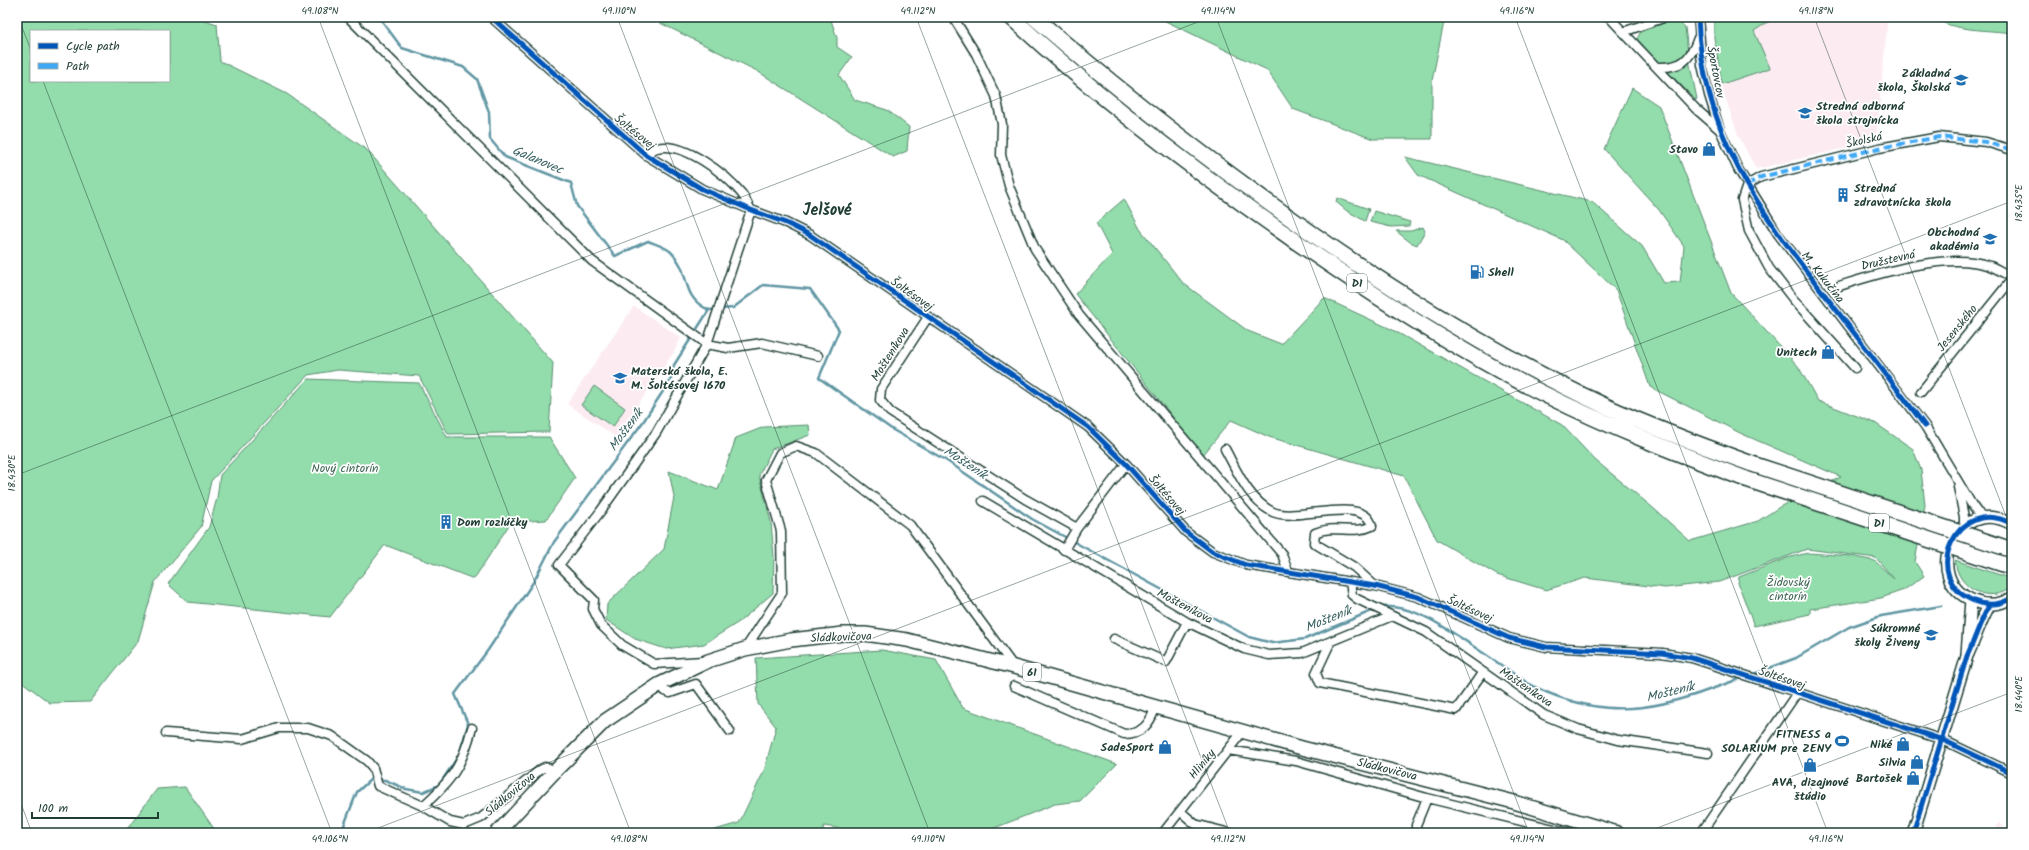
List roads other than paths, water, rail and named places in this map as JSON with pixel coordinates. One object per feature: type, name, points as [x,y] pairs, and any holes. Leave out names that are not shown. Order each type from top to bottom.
[{"type":"highway","name":"D1","points":[[1010,17],[1109,100],[1209,179],[1344,275],[1439,336],[1527,385],[1639,438],[1746,479],[2012,567]]},
{"type":"highway","name":"D1","points":[[1034,17],[1117,86],[1219,167],[1351,260],[1446,321],[1502,353],[1605,406],[1698,445],[2012,550]]},
{"type":"main road","points":[[2011,523],[1998,518],[1974,520],[1964,526],[1951,542],[1946,562],[1948,574],[1953,584],[1961,593],[1971,600],[1990,604],[2003,602],[2012,598]]},
{"type":"main road","points":[[1967,656],[1967,638],[1971,600]]},
{"type":"main road","points":[[1913,833],[1943,740],[1967,656],[1975,639],[1981,620],[1990,604]]},
{"type":"main road","name":"Sládkovičova","points":[[497,833],[556,770],[605,721],[634,700],[660,684],[708,661],[745,649],[798,639],[843,634],[864,634],[907,640],[1014,667],[1156,708],[1243,730],[1302,748],[1535,808],[1617,833]]},
{"type":"street","points":[[348,17],[592,261],[707,344],[728,348],[762,343],[818,356]]},
{"type":"street","name":"Šoltésovej","points":[[491,17],[646,155],[697,186],[751,210],[790,224],[810,235],[1088,428],[1126,464],[1186,532],[1213,552],[1246,565],[1375,586],[1418,597],[1509,638],[1546,647],[1662,652],[1692,658],[1752,679],[1943,740],[2012,773]]},
{"type":"street","points":[[953,17],[976,54],[996,96],[1002,124],[1001,155],[1009,186],[1035,249],[1079,315],[1282,554],[1288,572]]},
{"type":"street","name":"M. Kukučína","points":[[1609,17],[1696,109],[1720,130],[1747,185],[1790,251],[1925,426],[1946,459],[1956,480],[1977,512],[1986,518]]},
{"type":"street","points":[[1623,32],[1666,17]]},
{"type":"street","name":"Športovcov","points":[[1698,17],[1705,79],[1720,130]]},
{"type":"street","points":[[1657,67],[1674,67],[1686,61],[1699,36]]},
{"type":"street","name":"Školská","points":[[1747,185],[1760,177],[1879,148],[1939,138],[1980,141],[2012,150]]},
{"type":"street","points":[[646,155],[656,148],[664,147],[689,152],[732,183],[743,195],[751,210],[707,344],[656,433],[600,512],[559,565],[594,600],[593,608],[601,625],[622,645],[654,664],[708,661]]},
{"type":"street","points":[[1747,185],[1742,200],[1749,231],[1769,268],[1793,298],[1855,368]]},
{"type":"street","name":"Družstevná","points":[[1840,286],[1886,272],[1925,264],[1962,261],[1990,266],[2012,278]]},
{"type":"street","name":"Jesenského","points":[[1920,392],[2012,278]]},
{"type":"street","name":"Mošteníkova","points":[[928,318],[881,389],[880,400],[890,412],[1025,500],[1077,528]]},
{"type":"street","points":[[745,649],[782,593],[780,531],[766,480],[780,453],[796,446],[816,453],[910,525],[1014,667]]},
{"type":"street","points":[[1225,449],[1247,488],[1258,502],[1273,513],[1295,516],[1334,510],[1364,513],[1371,520],[1372,526],[1364,530],[1324,528],[1315,533],[1314,543],[1354,567],[1375,586]]},
{"type":"street","points":[[1068,543],[1077,528],[1126,464]]},
{"type":"street","name":"M. Kukučína","points":[[1956,480],[1964,517],[1964,526]]},
{"type":"street","name":"Mošteníkova","points":[[983,501],[1068,543],[1187,622],[1244,649],[1269,655],[1302,653],[1392,616]]},
{"type":"street","name":"Mošteníkova","points":[[1350,582],[1352,595],[1357,600],[1426,632],[1544,715],[1578,730],[1618,740],[1708,753]]},
{"type":"street","points":[[1114,639],[1166,662],[1187,622]]},
{"type":"street","points":[[1331,641],[1316,673],[1320,683],[1456,710],[1483,672]]},
{"type":"street","points":[[660,684],[665,691],[670,693],[696,684],[730,732]]},
{"type":"street","points":[[1014,686],[1124,734],[1140,731],[1148,724],[1156,708]]},
{"type":"street","points":[[1701,833],[1797,693]]},
{"type":"street","name":"Sládkovičova","points":[[166,733],[242,739],[279,728],[308,728],[332,736],[367,761],[373,768],[378,786],[423,806],[450,822],[464,825],[481,818],[541,768],[545,767],[556,770]]},
{"type":"street","points":[[423,806],[445,786],[465,754],[472,728]]},
{"type":"street","name":"Hliníky","points":[[1163,833],[1243,730]]},
{"type":"street","name":"Sládkovičova","points":[[1228,750],[1296,761],[1427,798],[1570,833]]},
{"type":"street","points":[[1416,833],[1416,825],[1427,798]]},
{"type":"street","points":[[1180,811],[1195,824],[1230,833]]},
{"type":"waterway","name":"Galanovec","points":[[379,17],[402,48],[463,67],[477,79],[489,112],[490,139],[505,157],[571,183],[577,206],[615,256],[648,241],[666,249],[671,252],[682,268],[689,291],[693,298],[700,305],[709,310]]},
{"type":"waterway","name":"Mošteník","points":[[341,833],[357,792],[371,779],[385,780],[406,789],[423,792],[439,785],[459,755],[468,724],[455,694],[488,650],[534,581],[554,542],[643,422],[671,379],[674,365],[709,310],[733,308],[763,285],[810,289],[839,330],[819,378],[893,430],[947,461],[1032,519],[1249,637],[1272,643],[1305,639],[1374,610]]},
{"type":"waterway","name":"Mošteník","points":[[1751,675],[1796,658],[1849,627],[1881,616],[1941,606]]},
{"type":"waterway","name":"Mošteník","points":[[1381,607],[1403,609],[1424,616],[1531,685],[1566,699],[1592,706],[1617,708],[1642,707],[1666,703],[1744,677]]},
{"type":"place","name":"Základná škola, Školská","points":[[1961,80]]},
{"type":"place","name":"Stredná odborná škola strojnícka","points":[[1805,113]]},
{"type":"place","name":"Stavo","points":[[1709,149]]},
{"type":"place","name":"Stredná zdravotnícka škola","points":[[1843,195]]},
{"type":"place","name":"Obchodná akadémia","points":[[1990,239]]},
{"type":"place","name":"Shell","points":[[1477,272]]},
{"type":"place","name":"Unitech","points":[[1828,352]]},
{"type":"place","name":"Materská škola, E. M. Šoltésovej 1670","points":[[620,378]]},
{"type":"place","name":"Dom rozlúčky","points":[[446,522]]},
{"type":"place","name":"Súkromné školy Živeny","points":[[1931,635]]},
{"type":"place","name":"FITNESS a SOLARIUM pre ZENY","points":[[1842,741]]},
{"type":"place","name":"Niké","points":[[1903,744]]},
{"type":"place","name":"SadeSport","points":[[1165,747]]},
{"type":"place","name":"Silvia","points":[[1917,762]]},
{"type":"place","name":"AVA, dizajnové štúdio","points":[[1810,765]]},
{"type":"place","name":"Bartošek","points":[[1913,778]]},
{"type":"district","name":"Jelšové","points":[[827,209]]},
{"type":"park label","name":"Nový cintorín","points":[[345,468]]},
{"type":"park label","name":"Židovský cintorín","points":[[1788,589]]}]
